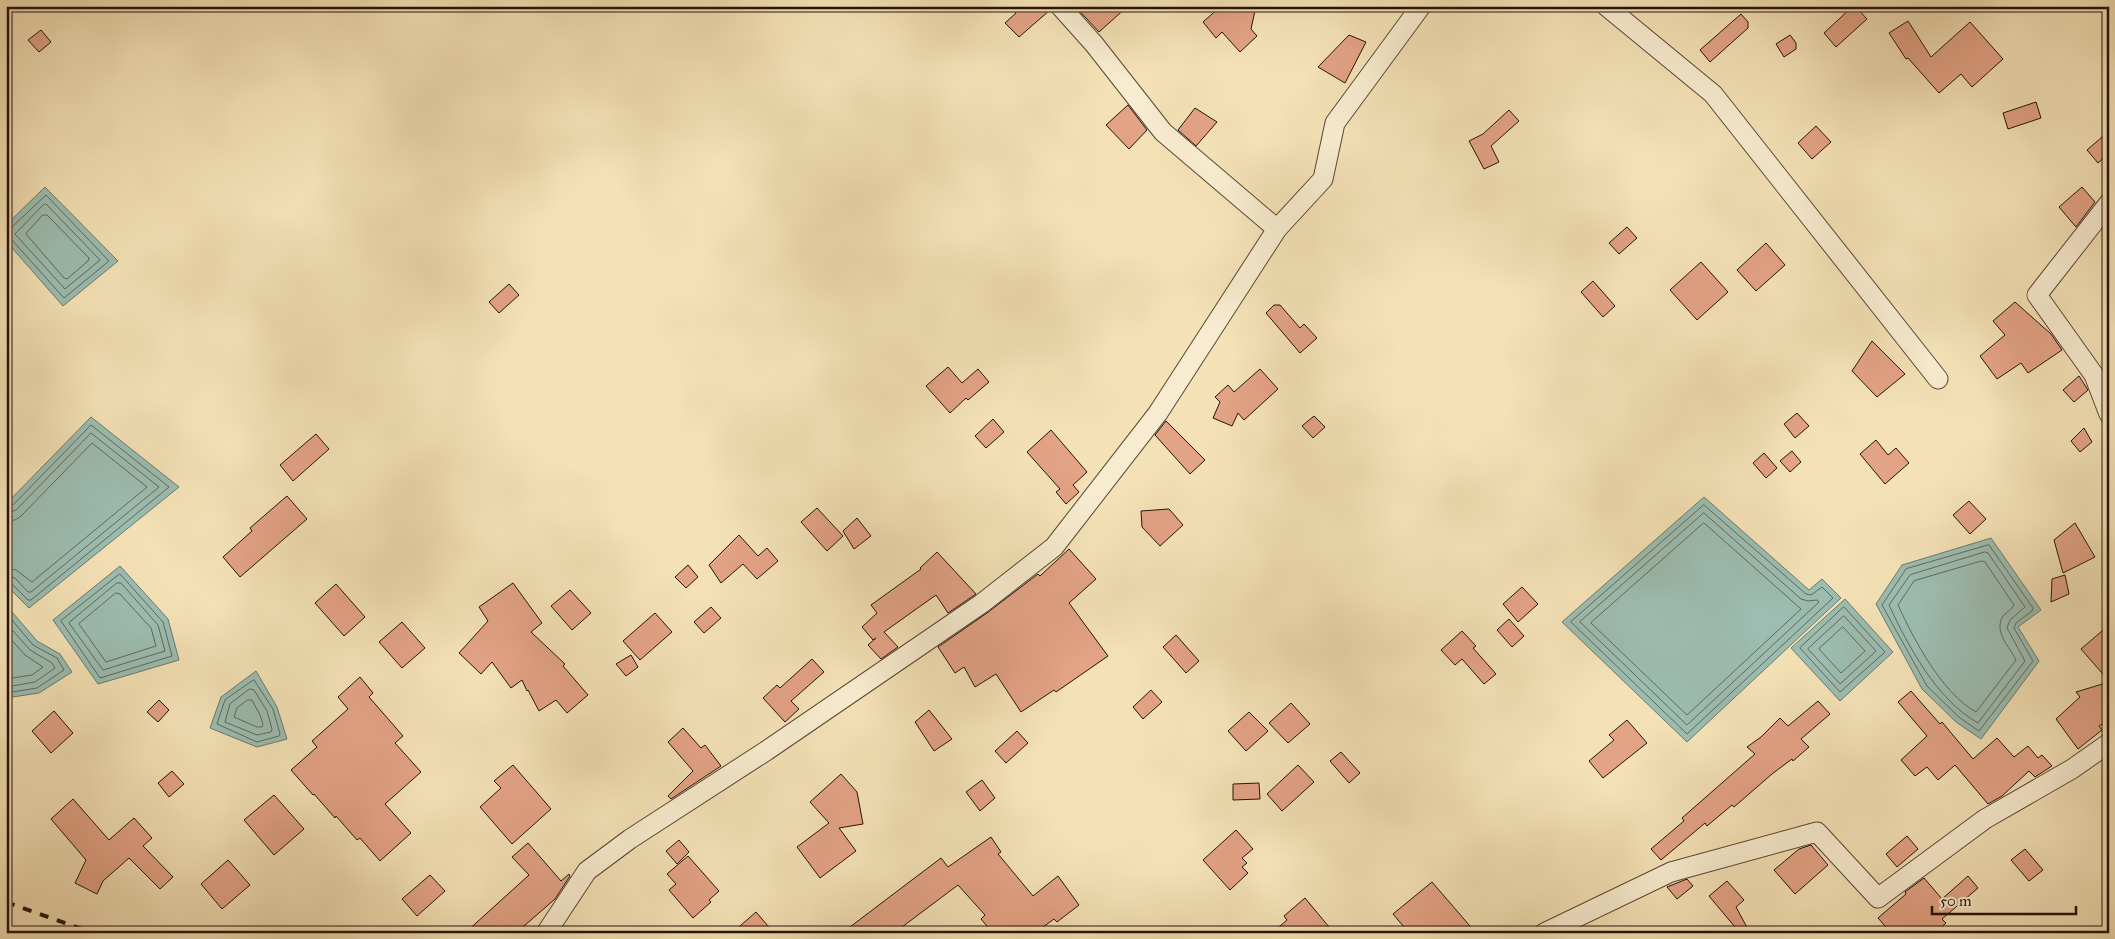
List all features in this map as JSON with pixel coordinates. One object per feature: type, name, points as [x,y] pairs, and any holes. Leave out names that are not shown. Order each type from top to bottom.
[{"type":"street","points":[[1060,6],[1094,44],[1163,132],[1277,229]]},
{"type":"street","points":[[546,933],[587,871],[630,839],[766,750],[981,604],[1054,547],[1158,413],[1277,229],[1323,179],[1335,123],[1421,6]]},
{"type":"street","points":[[1606,6],[1713,94],[1938,379]]},
{"type":"street","points":[[2109,203],[2037,295],[2094,375],[2109,414]]},
{"type":"street","points":[[1544,933],[1671,872],[1817,832],[1878,898],[1985,819],[2072,769],[2109,743]]},
{"type":"water","points":[[45,187],[118,261],[63,306],[6,241],[6,225]]},
{"type":"water","points":[[91,417],[179,487],[29,608],[6,585],[6,504]]},
{"type":"water","points":[[1704,497],[1809,590],[1822,579],[1841,598],[1687,742],[1562,622]]},
{"type":"water","points":[[1991,538],[2041,610],[2018,627],[2039,661],[1981,739],[1956,722],[1922,689],[1876,604],[1902,565]]},
{"type":"water","points":[[120,566],[168,619],[179,660],[98,684],[53,620]]},
{"type":"water","points":[[1845,599],[1893,652],[1840,701],[1791,648]]},
{"type":"water","points":[[6,605],[37,641],[60,654],[72,672],[39,693],[6,698]]},
{"type":"water","points":[[256,671],[277,707],[287,739],[257,747],[210,728],[221,697]]},
{"type":"building","points":[[1010,6],[1049,6],[1050,10],[1019,37],[1005,23],[1016,13]]},
{"type":"building","points":[[1075,6],[1128,6],[1099,32]]},
{"type":"building","points":[[1221,6],[1256,6],[1251,29],[1257,36],[1240,52],[1222,32],[1216,38],[1203,22]]},
{"type":"building","points":[[1853,6],[1867,19],[1836,47],[1824,33]]},
{"type":"building","points":[[1741,14],[1748,22],[1748,28],[1710,62],[1700,50]]},
{"type":"building","points":[[1908,21],[1931,57],[1970,22],[2003,59],[1972,87],[1961,74],[1939,93],[1908,58],[1906,59],[1889,33]]},
{"type":"building","points":[[41,30],[51,42],[39,52],[28,40]]},
{"type":"building","points":[[1349,35],[1366,42],[1345,83],[1318,67]]},
{"type":"building","points":[[1790,35],[1796,43],[1796,49],[1784,57],[1776,44]]},
{"type":"building","points":[[2036,102],[2041,118],[2008,129],[2003,113]]},
{"type":"building","points":[[1128,105],[1147,130],[1129,149],[1106,125]]},
{"type":"building","points":[[1195,108],[1217,122],[1196,146],[1178,130]]},
{"type":"building","points":[[1509,110],[1519,121],[1491,146],[1499,162],[1484,169],[1469,141],[1483,134]]},
{"type":"building","points":[[1816,126],[1831,142],[1812,159],[1798,143]]},
{"type":"building","points":[[2109,131],[2109,153],[2098,163],[2087,150]]},
{"type":"building","points":[[2082,187],[2095,202],[2076,227],[2059,207]]},
{"type":"building","points":[[1627,227],[1637,238],[1619,254],[1609,243]]},
{"type":"building","points":[[1766,243],[1785,265],[1756,291],[1737,270]]},
{"type":"building","points":[[1701,262],[1728,292],[1697,320],[1670,290]]},
{"type":"building","points":[[1593,281],[1615,306],[1603,317],[1581,292]]},
{"type":"building","points":[[509,284],[519,295],[499,313],[489,302]]},
{"type":"building","points":[[2015,302],[2051,334],[2062,350],[2028,373],[2021,363],[1997,379],[1980,356],[2005,335],[1993,321]]},
{"type":"building","points":[[1274,305],[1280,305],[1300,328],[1304,324],[1317,338],[1300,353],[1266,313]]},
{"type":"building","points":[[1872,341],[1905,374],[1877,397],[1852,371]]},
{"type":"building","points":[[948,367],[962,383],[978,369],[989,382],[968,400],[966,398],[950,413],[926,386]]},
{"type":"building","points":[[1260,369],[1278,389],[1244,420],[1238,413],[1232,426],[1213,418],[1220,402],[1215,397],[1228,385],[1234,392]]},
{"type":"building","points":[[2079,376],[2088,390],[2074,402],[2063,390]]},
{"type":"building","points":[[1797,413],[1809,426],[1795,438],[1784,424]]},
{"type":"building","points":[[1314,416],[1325,427],[1313,438],[1302,426]]},
{"type":"building","points":[[993,419],[1004,432],[986,448],[975,436]]},
{"type":"building","points":[[1166,421],[1205,460],[1190,474],[1155,435]]},
{"type":"building","points":[[2084,428],[2092,442],[2080,452],[2071,441]]},
{"type":"building","points":[[1051,430],[1087,472],[1073,485],[1079,492],[1066,504],[1056,492],[1060,489],[1027,452]]},
{"type":"building","points":[[316,434],[329,449],[293,481],[280,465]]},
{"type":"building","points":[[1876,440],[1888,455],[1896,448],[1909,463],[1885,484],[1860,454]]},
{"type":"building","points":[[1792,451],[1801,462],[1790,472],[1780,461]]},
{"type":"building","points":[[1764,453],[1777,468],[1766,478],[1753,463]]},
{"type":"building","points":[[287,496],[307,519],[240,577],[223,557],[252,531],[250,528]]},
{"type":"building","points":[[1969,501],[1986,519],[1970,534],[1953,515]]},
{"type":"building","points":[[817,508],[843,536],[827,551],[801,522]]},
{"type":"building","points":[[1169,509],[1183,525],[1160,546],[1142,527],[1141,511]]},
{"type":"building","points":[[857,518],[871,536],[854,549],[843,531]]},
{"type":"building","points":[[2075,523],[2095,557],[2063,573],[2054,540]]},
{"type":"building","points":[[739,535],[758,556],[767,548],[778,561],[757,579],[743,564],[721,583],[709,565]]},
{"type":"building","points":[[1069,549],[1096,579],[1069,603],[1108,656],[1056,692],[1054,690],[1021,712],[996,674],[975,687],[964,667],[955,673],[938,647],[1038,574],[1040,576]]},
{"type":"building","points":[[937,552],[976,594],[948,613],[936,595],[884,632],[898,647],[881,659],[868,645],[876,638],[873,640],[862,627],[877,613],[871,605],[921,569]]},
{"type":"building","points":[[688,565],[698,577],[686,588],[675,577]]},
{"type":"building","points":[[2065,575],[2069,594],[2051,602],[2052,579]]},
{"type":"building","points":[[513,583],[542,623],[531,632],[565,664],[563,666],[588,695],[567,713],[556,700],[539,711],[522,680],[511,688],[492,662],[481,674],[459,653],[488,621],[479,607]]},
{"type":"building","points":[[336,584],[365,617],[344,636],[315,603]]},
{"type":"building","points":[[1522,587],[1538,604],[1518,622],[1503,604]]},
{"type":"building","points":[[570,590],[591,613],[572,630],[551,606]]},
{"type":"building","points":[[711,607],[721,618],[704,633],[694,622]]},
{"type":"building","points":[[655,613],[672,632],[640,660],[623,641]]},
{"type":"building","points":[[1509,619],[1524,636],[1512,647],[1497,630]]},
{"type":"building","points":[[402,622],[425,648],[402,668],[379,642]]},
{"type":"building","points":[[2109,625],[2109,681],[2081,649]]},
{"type":"building","points":[[1462,631],[1476,646],[1473,648],[1496,674],[1484,684],[1462,659],[1455,665],[1441,650]]},
{"type":"building","points":[[1176,635],[1199,661],[1186,673],[1163,647]]},
{"type":"building","points":[[631,655],[638,667],[626,676],[616,664]]},
{"type":"building","points":[[812,659],[824,672],[791,701],[799,709],[785,722],[763,698],[777,685],[780,688]]},
{"type":"building","points":[[360,677],[373,693],[369,697],[403,736],[395,743],[421,772],[385,804],[411,833],[380,861],[360,838],[357,840],[336,816],[335,818],[291,770],[317,747],[312,741],[348,709],[338,697]]},
{"type":"building","points":[[2109,682],[2109,720],[2099,726],[2102,730],[2078,749],[2056,719],[2080,697],[2076,692]]},
{"type":"building","points":[[1151,690],[1162,702],[1143,719],[1133,707]]},
{"type":"building","points":[[1911,691],[1940,724],[1942,722],[1973,759],[1997,738],[2014,757],[2028,746],[2038,758],[2042,755],[2052,766],[2035,777],[2029,771],[2002,796],[1988,804],[1955,765],[1938,780],[1927,767],[1915,776],[1901,760],[1927,736],[1898,702]]},
{"type":"building","points":[[159,700],[169,710],[158,722],[147,712]]},
{"type":"building","points":[[1818,701],[1830,714],[1801,739],[1809,747],[1793,761],[1792,759],[1772,774],[1734,807],[1732,805],[1707,826],[1705,823],[1661,860],[1651,849],[1684,821],[1682,818],[1755,754],[1747,747],[1761,737],[1780,718],[1788,726]]},
{"type":"building","points":[[1291,703],[1310,724],[1288,743],[1269,723]]},
{"type":"building","points":[[929,710],[952,739],[934,751],[915,722]]},
{"type":"building","points":[[54,711],[73,733],[51,753],[32,731]]},
{"type":"building","points":[[1249,712],[1268,731],[1246,751],[1228,731]]},
{"type":"building","points":[[1627,720],[1647,743],[1603,778],[1589,761],[1614,740],[1609,735]]},
{"type":"building","points":[[683,728],[701,748],[705,745],[721,766],[671,799],[668,796],[693,771],[668,742]]},
{"type":"building","points":[[1017,731],[1028,743],[1006,763],[995,751]]},
{"type":"building","points":[[1341,752],[1360,773],[1349,783],[1330,761]]},
{"type":"building","points":[[513,765],[551,809],[512,844],[480,807],[501,788],[494,781]]},
{"type":"building","points":[[1298,765],[1314,782],[1282,811],[1267,794]]},
{"type":"building","points":[[172,771],[184,784],[169,797],[158,783]]},
{"type":"building","points":[[841,774],[857,792],[863,824],[839,828],[856,851],[820,878],[797,847],[829,823],[810,802]]},
{"type":"building","points":[[982,780],[995,798],[980,811],[966,792]]},
{"type":"building","points":[[1259,783],[1260,799],[1233,800],[1233,784]]},
{"type":"building","points":[[274,795],[304,829],[274,855],[244,820]]},
{"type":"building","points":[[73,799],[109,840],[134,818],[152,838],[143,846],[173,877],[160,889],[129,858],[103,881],[97,894],[75,883],[86,860],[51,819]]},
{"type":"building","points":[[1236,830],[1253,849],[1242,858],[1247,863],[1242,867],[1248,873],[1230,890],[1203,860]]},
{"type":"building","points":[[1907,836],[1918,849],[1897,867],[1886,854]]},
{"type":"building","points":[[991,837],[1001,852],[998,854],[1033,896],[1058,876],[1079,905],[1057,922],[1054,919],[1035,933],[993,933],[981,919],[985,915],[958,885],[894,933],[842,933],[941,858],[948,867]]},
{"type":"building","points":[[679,840],[689,852],[677,864],[666,851]]},
{"type":"building","points":[[528,843],[561,881],[569,874],[570,876],[555,899],[516,933],[465,933],[529,875],[512,857]]},
{"type":"building","points":[[1811,845],[1828,865],[1795,894],[1774,870],[1799,849]]},
{"type":"building","points":[[2025,849],[2043,870],[2029,881],[2011,860]]},
{"type":"building","points":[[688,856],[719,891],[709,900],[711,902],[693,918],[669,890],[676,884],[667,874]]},
{"type":"building","points":[[228,860],[250,885],[222,909],[201,884]]},
{"type":"building","points":[[430,875],[445,891],[417,916],[402,899]]},
{"type":"building","points":[[1968,876],[1978,888],[1942,919],[1946,923],[1935,933],[1891,933],[1878,918],[1906,894],[1905,892],[1924,878],[1942,899]]},
{"type":"building","points":[[1687,879],[1693,886],[1677,899],[1667,887]]},
{"type":"building","points":[[1727,881],[1744,900],[1736,907],[1750,933],[1740,933],[1709,896]]},
{"type":"building","points":[[1432,882],[1476,933],[1409,933],[1393,914]]},
{"type":"building","points":[[1305,898],[1334,933],[1272,933],[1287,920],[1284,916]]},
{"type":"building","points":[[756,912],[774,933],[732,933]]},
{"type":"railway","points":[[6,902],[93,933]]}]
